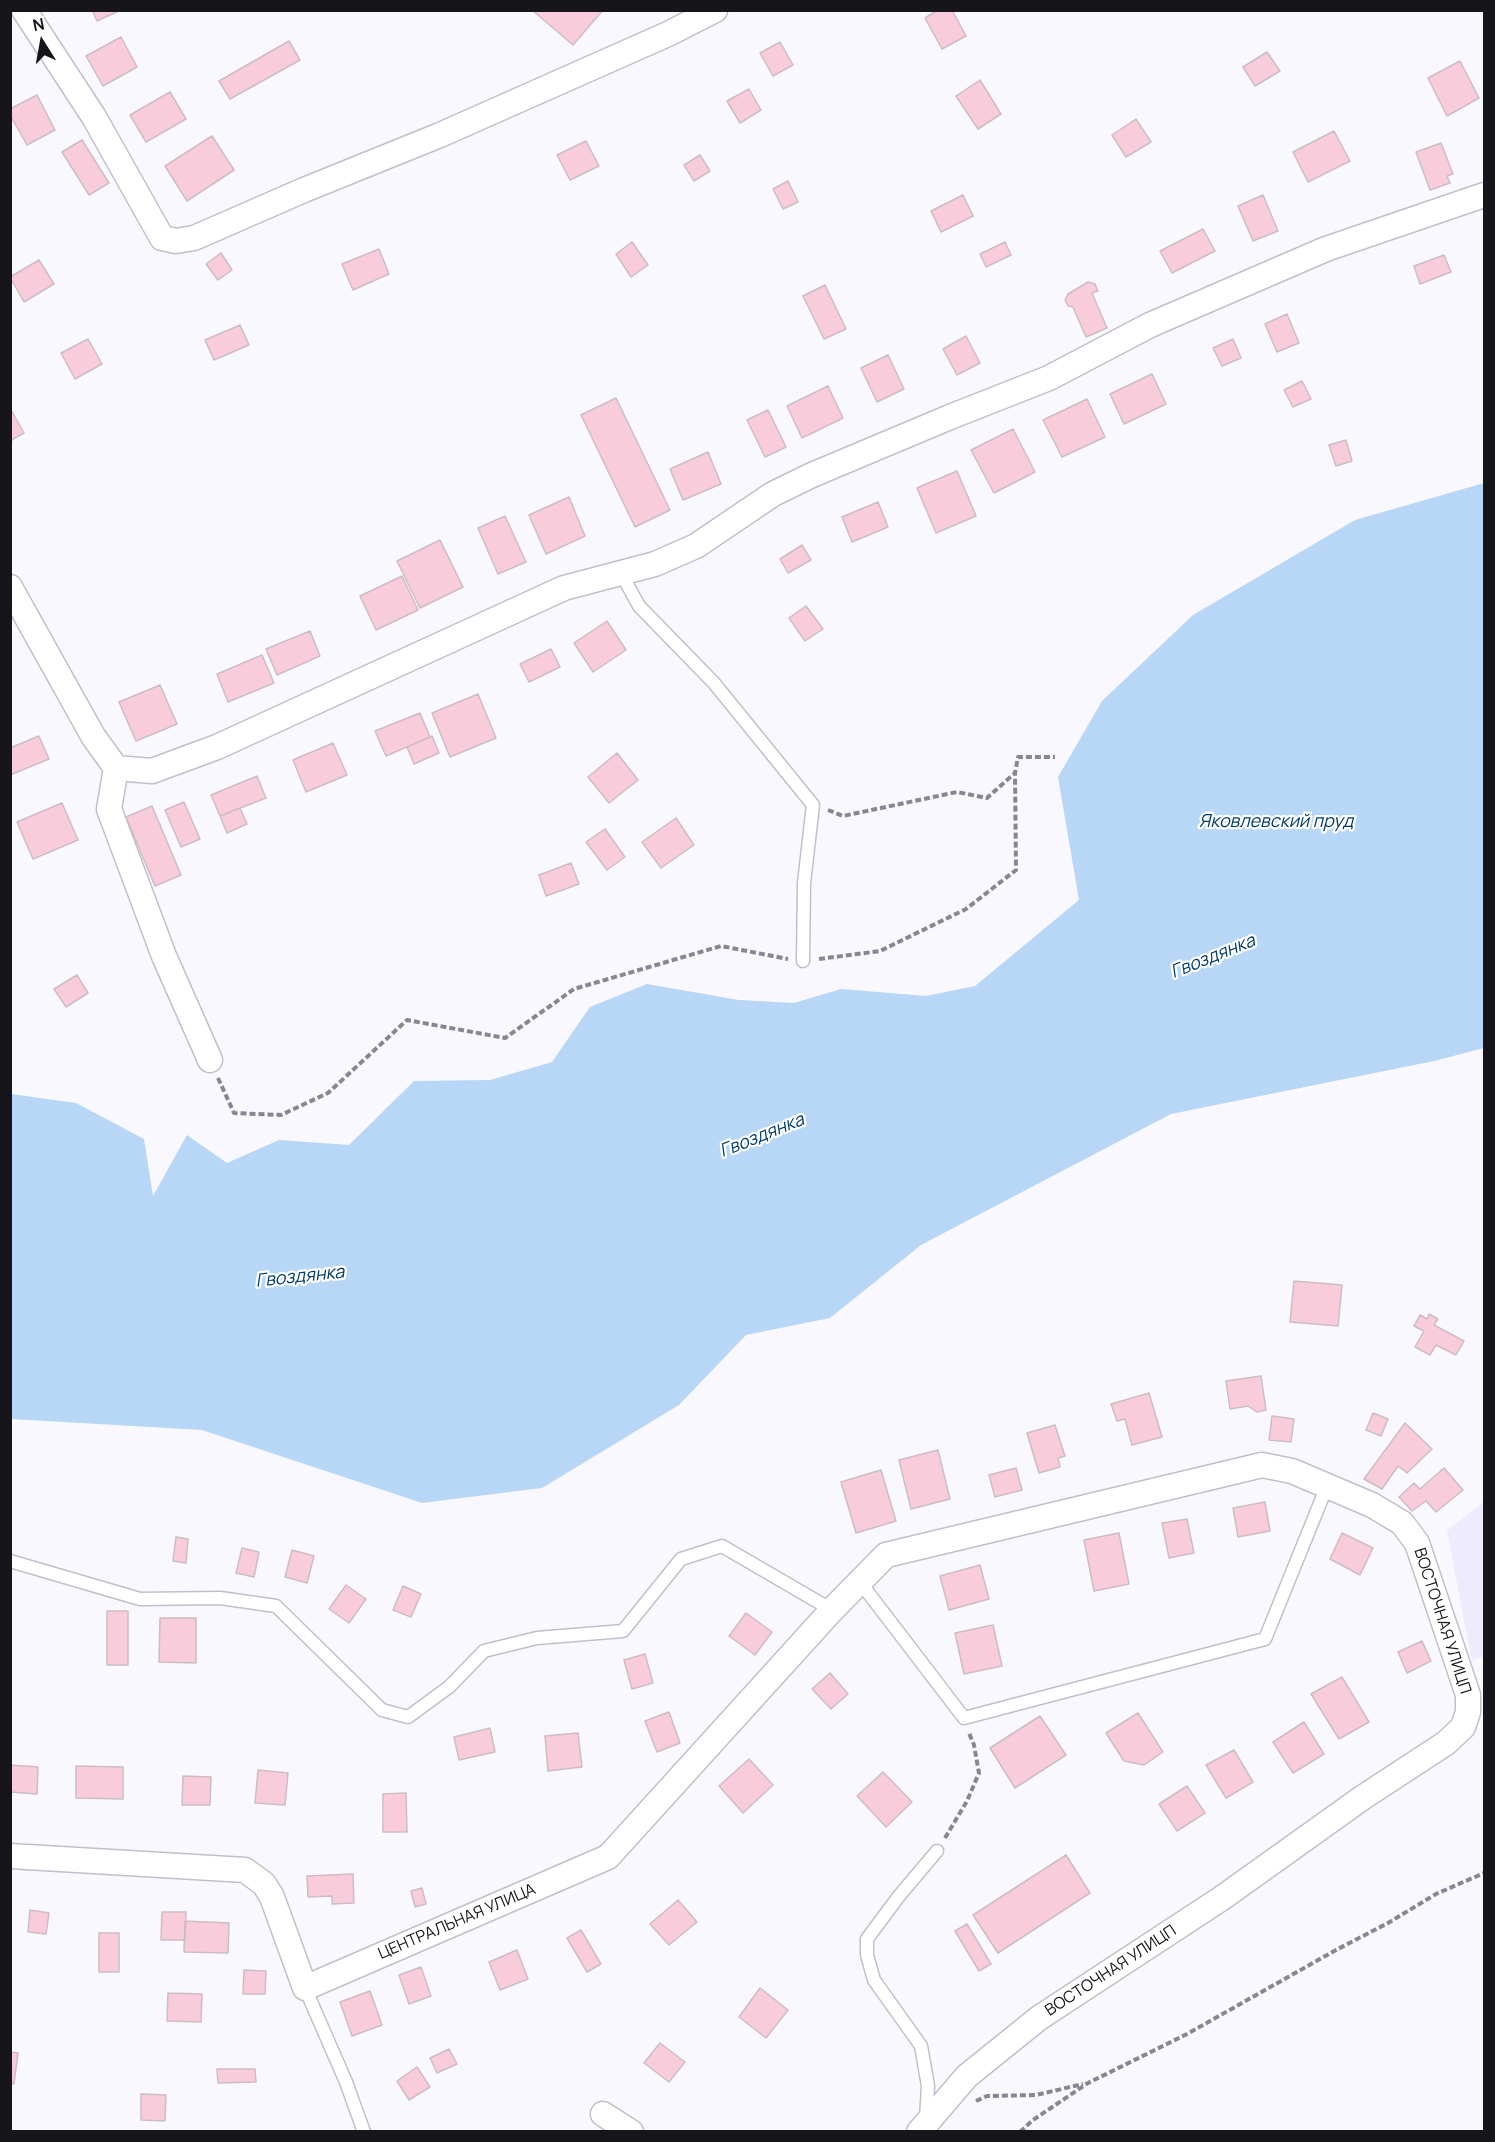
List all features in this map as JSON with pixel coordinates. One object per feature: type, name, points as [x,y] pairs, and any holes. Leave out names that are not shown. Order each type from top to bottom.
[{"type":"street","points":[[24,10],[94,117],[162,238],[176,241],[194,238],[440,135],[668,34],[715,10]]},
{"type":"street","points":[[116,768],[152,771],[217,747],[564,588],[655,564],[696,546],[773,494],[812,475],[1049,378],[1172,316],[1326,249],[1485,195]]},
{"type":"street","points":[[10,587],[93,736],[116,768],[109,809],[164,956],[210,1060]]},
{"type":"street","name":"ВОСТОЧНАЯ УЛИЦП","points":[[860,1582],[886,1555],[1262,1465],[1292,1471],[1371,1505],[1402,1523],[1417,1544],[1468,1695],[1468,1712],[1463,1727],[1446,1743],[1362,1798],[1222,1898],[1039,2018],[967,2076],[923,2127]]},
{"type":"street","name":"ЦЕНТРАЛЬНАЯ УЛИЦА","points":[[305,1988],[608,1857],[860,1582]]},
{"type":"street","points":[[10,1856],[244,1870],[264,1884],[272,1897],[305,1988]]},
{"type":"street","points":[[603,2114],[631,2132]]},
{"type":"lane","points":[[621,573],[639,606],[714,683],[813,805],[804,883],[803,961]]},
{"type":"lane","points":[[860,1582],[964,1718],[1265,1639],[1327,1486]]},
{"type":"lane","points":[[10,1561],[140,1599],[220,1599],[276,1606],[382,1710],[408,1717],[449,1687],[484,1651],[537,1638],[623,1631],[681,1559],[723,1546],[832,1610]]},
{"type":"lane","points":[[923,2127],[928,2086],[921,2046],[874,1980],[867,1955],[867,1939],[937,1851]]},
{"type":"lane","points":[[305,1988],[346,2082],[364,2132]]},
{"type":"path","points":[[210,1060],[234,1113],[281,1115],[328,1093],[407,1020],[505,1038],[574,989],[721,946],[803,961],[880,951],[966,909],[1016,870],[1015,773],[1018,757],[1055,757]]},
{"type":"path","points":[[813,805],[843,816],[957,792],[987,798],[1015,773]]},
{"type":"path","points":[[937,1851],[968,1801],[979,1773],[974,1745],[964,1718]]},
{"type":"path","points":[[1020,2132],[1033,2120],[1088,2083],[1187,2034],[1436,1894],[1485,1873]]},
{"type":"path","points":[[967,2105],[987,2096],[1035,2095],[1088,2083]]},
{"type":"shaded area","points":[[1484,1501],[1484,1656],[1472,1661],[1447,1531]]},
{"type":"water","name":"Яковлевский пруд","points":[[1484,483],[1484,1048],[1434,1061],[1171,1114],[921,1245],[830,1318],[746,1335],[679,1405],[542,1488],[422,1503],[202,1430],[11,1419],[11,1094],[76,1103],[144,1139],[153,1196],[187,1135],[227,1163],[279,1140],[349,1145],[414,1081],[490,1080],[552,1062],[590,1007],[647,984],[739,1000],[794,1003],[841,989],[926,996],[975,986],[1079,900],[1058,777],[1102,701],[1193,615],[1355,520]]},
{"type":"building","points":[[92,10],[121,10],[97,21]]},
{"type":"building","points":[[532,10],[603,10],[573,45]]},
{"type":"building","points":[[938,10],[952,10],[966,36],[942,49],[925,18]]},
{"type":"building","points":[[121,37],[137,67],[103,86],[86,56]]},
{"type":"building","points":[[289,41],[300,60],[230,99],[219,81]]},
{"type":"building","points":[[780,42],[793,65],[773,76],[760,53]]},
{"type":"building","points":[[1267,52],[1280,71],[1255,86],[1243,67]]},
{"type":"building","points":[[1460,61],[1479,98],[1447,116],[1428,78]]},
{"type":"building","points":[[980,80],[1001,114],[978,129],[956,96]]},
{"type":"building","points":[[749,89],[761,110],[740,123],[727,101]]},
{"type":"building","points":[[170,92],[186,119],[146,142],[130,115]]},
{"type":"building","points":[[37,95],[55,130],[27,145],[10,115],[10,109]]},
{"type":"building","points":[[1136,119],[1151,142],[1126,157],[1112,135]]},
{"type":"building","points":[[1334,131],[1350,161],[1308,182],[1293,152]]},
{"type":"building","points":[[212,136],[234,170],[187,201],[165,166]]},
{"type":"building","points":[[82,140],[109,183],[89,195],[62,152]]},
{"type":"building","points":[[586,141],[599,166],[570,180],[557,155]]},
{"type":"building","points":[[1441,143],[1453,174],[1447,176],[1450,183],[1430,190],[1416,152]]},
{"type":"building","points":[[700,155],[710,171],[694,181],[684,165]]},
{"type":"building","points":[[788,181],[798,202],[783,209],[773,189]]},
{"type":"building","points":[[963,195],[973,216],[941,232],[931,211]]},
{"type":"building","points":[[1263,195],[1278,231],[1253,241],[1238,206]]},
{"type":"building","points":[[1203,229],[1215,251],[1172,273],[1160,251]]},
{"type":"building","points":[[632,242],[648,265],[631,277],[616,254]]},
{"type":"building","points":[[1005,242],[1011,255],[986,267],[980,254]]},
{"type":"building","points":[[379,249],[389,274],[353,290],[342,264]]},
{"type":"building","points":[[221,253],[232,270],[218,280],[206,264]]},
{"type":"building","points":[[1444,255],[1451,272],[1420,284],[1414,266]]},
{"type":"building","points":[[39,260],[54,284],[24,302],[10,277]]},
{"type":"building","points":[[1088,282],[1095,284],[1098,291],[1092,293],[1107,328],[1086,337],[1073,307],[1068,306],[1065,300],[1068,294]]},
{"type":"building","points":[[825,285],[846,329],[824,339],[803,296]]},
{"type":"building","points":[[1287,314],[1299,343],[1277,352],[1265,324]]},
{"type":"building","points":[[240,325],[249,345],[214,360],[205,340]]},
{"type":"building","points":[[966,336],[980,363],[957,375],[943,349]]},
{"type":"building","points":[[88,339],[102,364],[75,379],[61,353]]},
{"type":"building","points":[[1233,339],[1241,358],[1222,366],[1213,348]]},
{"type":"building","points":[[888,355],[904,389],[877,402],[861,368]]},
{"type":"building","points":[[1152,374],[1166,404],[1124,424],[1110,394]]},
{"type":"building","points":[[1302,381],[1311,399],[1293,407],[1284,390]]},
{"type":"building","points":[[828,386],[843,418],[802,438],[787,406]]},
{"type":"building","points":[[616,398],[670,510],[635,527],[581,415]]},
{"type":"building","points":[[1087,399],[1105,437],[1062,457],[1043,420]]},
{"type":"building","points":[[10,408],[24,433],[10,441]]},
{"type":"building","points":[[768,410],[786,447],[765,457],[747,420]]},
{"type":"building","points":[[1013,429],[1035,472],[994,493],[971,450]]},
{"type":"building","points":[[1346,440],[1352,461],[1336,466],[1329,445]]},
{"type":"building","points":[[708,452],[721,484],[683,500],[670,469]]},
{"type":"building","points":[[957,471],[976,516],[936,533],[917,488]]},
{"type":"building","points":[[569,497],[585,536],[546,554],[529,515]]},
{"type":"building","points":[[878,502],[888,527],[852,542],[842,517]]},
{"type":"building","points":[[505,516],[526,562],[498,574],[478,528]]},
{"type":"building","points":[[440,540],[463,587],[420,608],[397,561]]},
{"type":"building","points":[[802,545],[811,560],[788,573],[780,559]]},
{"type":"building","points":[[402,576],[418,610],[376,630],[360,596]]},
{"type":"building","points":[[806,606],[823,629],[805,641],[789,618]]},
{"type":"building","points":[[607,621],[626,650],[593,672],[574,643]]},
{"type":"building","points":[[310,631],[320,656],[277,675],[266,649]]},
{"type":"building","points":[[551,649],[560,667],[529,682],[520,664]]},
{"type":"building","points":[[262,655],[274,683],[228,702],[217,674]]},
{"type":"building","points":[[160,685],[177,724],[136,741],[119,702]]},
{"type":"building","points":[[478,694],[496,738],[450,757],[432,713]]},
{"type":"building","points":[[420,713],[430,737],[386,756],[375,731]]},
{"type":"building","points":[[39,736],[49,759],[10,775],[10,748]]},
{"type":"building","points":[[432,736],[439,753],[414,764],[407,747]]},
{"type":"building","points":[[333,743],[347,775],[306,792],[293,760]]},
{"type":"building","points":[[617,753],[638,780],[609,803],[588,777]]},
{"type":"building","points":[[257,776],[266,798],[220,816],[211,795]]},
{"type":"building","points":[[184,802],[200,839],[181,847],[165,810]]},
{"type":"building","points":[[62,803],[78,840],[33,859],[17,822]]},
{"type":"building","points":[[152,806],[181,875],[155,886],[126,817]]},
{"type":"building","points":[[240,808],[247,824],[227,833],[220,816]]},
{"type":"building","points":[[676,818],[694,845],[661,868],[642,842]]},
{"type":"building","points":[[605,829],[625,857],[607,870],[586,842]]},
{"type":"building","points":[[571,863],[579,884],[546,896],[539,875]]},
{"type":"building","points":[[77,975],[88,993],[66,1007],[54,989]]},
{"type":"building","points":[[1294,1281],[1342,1285],[1338,1326],[1290,1322]]},
{"type":"building","points":[[1429,1314],[1438,1319],[1434,1325],[1464,1341],[1456,1355],[1436,1345],[1430,1355],[1415,1347],[1424,1331],[1414,1326],[1420,1315],[1427,1319]]},
{"type":"building","points":[[1261,1376],[1266,1410],[1257,1412],[1248,1406],[1230,1409],[1226,1381]]},
{"type":"building","points":[[1149,1393],[1162,1437],[1132,1445],[1125,1419],[1117,1421],[1111,1404]]},
{"type":"building","points":[[1373,1413],[1388,1419],[1381,1436],[1366,1430]]},
{"type":"building","points":[[1272,1416],[1294,1419],[1291,1442],[1269,1440]]},
{"type":"building","points":[[1405,1423],[1432,1449],[1407,1473],[1398,1466],[1382,1489],[1364,1479]]},
{"type":"building","points":[[1055,1425],[1065,1456],[1058,1458],[1060,1467],[1039,1473],[1027,1433]]},
{"type":"building","points":[[938,1450],[950,1499],[911,1509],[899,1460]]},
{"type":"building","points":[[1016,1468],[1022,1490],[995,1497],[989,1475]]},
{"type":"building","points":[[1444,1468],[1463,1490],[1436,1512],[1426,1501],[1412,1511],[1399,1497],[1414,1483],[1420,1489]]},
{"type":"building","points":[[881,1470],[896,1521],[856,1533],[841,1482]]},
{"type":"building","points":[[1265,1502],[1270,1531],[1238,1537],[1233,1508]]},
{"type":"building","points":[[1187,1519],[1194,1553],[1169,1558],[1162,1523]]},
{"type":"building","points":[[1119,1533],[1129,1584],[1094,1591],[1084,1540]]},
{"type":"building","points":[[1342,1533],[1373,1548],[1360,1575],[1330,1559]]},
{"type":"building","points":[[176,1537],[188,1539],[186,1563],[173,1561]]},
{"type":"building","points":[[242,1548],[259,1552],[254,1577],[236,1573]]},
{"type":"building","points":[[292,1550],[314,1556],[307,1583],[285,1577]]},
{"type":"building","points":[[980,1565],[989,1599],[949,1610],[940,1576]]},
{"type":"building","points":[[346,1585],[366,1599],[349,1623],[329,1609]]},
{"type":"building","points":[[403,1586],[421,1594],[411,1617],[393,1610]]},
{"type":"building","points":[[107,1611],[128,1611],[128,1665],[107,1665]]},
{"type":"building","points":[[746,1613],[772,1632],[755,1655],[729,1636]]},
{"type":"building","points":[[160,1618],[196,1618],[196,1663],[159,1662]]},
{"type":"building","points":[[993,1625],[1002,1666],[964,1674],[955,1633]]},
{"type":"building","points":[[1422,1641],[1431,1661],[1407,1673],[1398,1652]]},
{"type":"building","points":[[645,1654],[653,1683],[632,1689],[624,1660]]},
{"type":"building","points":[[830,1673],[848,1694],[831,1709],[812,1689]]},
{"type":"building","points":[[1342,1677],[1369,1722],[1339,1739],[1311,1694]]},
{"type":"building","points":[[669,1712],[680,1743],[657,1752],[645,1721]]},
{"type":"building","points":[[1138,1713],[1163,1752],[1144,1765],[1124,1761],[1106,1733]]},
{"type":"building","points":[[1040,1716],[1066,1755],[1015,1788],[990,1748]]},
{"type":"building","points":[[1304,1722],[1324,1754],[1293,1773],[1273,1742]]},
{"type":"building","points":[[490,1728],[495,1752],[459,1760],[454,1737]]},
{"type":"building","points":[[578,1733],[582,1767],[548,1771],[545,1736]]},
{"type":"building","points":[[1234,1750],[1253,1782],[1226,1798],[1206,1765]]},
{"type":"building","points":[[749,1759],[773,1785],[743,1813],[719,1786]]},
{"type":"building","points":[[10,1765],[38,1767],[37,1794],[10,1792]]},
{"type":"building","points":[[76,1766],[123,1767],[123,1799],[76,1798]]},
{"type":"building","points":[[258,1770],[288,1773],[285,1805],[255,1803]]},
{"type":"building","points":[[883,1772],[912,1802],[886,1827],[857,1796]]},
{"type":"building","points":[[183,1776],[211,1777],[210,1805],[182,1805]]},
{"type":"building","points":[[1187,1786],[1205,1813],[1177,1831],[1159,1804]]},
{"type":"building","points":[[406,1793],[407,1832],[383,1832],[383,1794]]},
{"type":"building","points":[[1066,1855],[1090,1893],[998,1953],[973,1915]]},
{"type":"building","points":[[353,1874],[354,1903],[332,1904],[332,1896],[308,1897],[307,1876]]},
{"type":"building","points":[[422,1888],[426,1904],[415,1907],[411,1891]]},
{"type":"building","points":[[678,1900],[697,1922],[669,1945],[650,1924]]},
{"type":"building","points":[[30,1910],[49,1913],[46,1934],[28,1932]]},
{"type":"building","points":[[162,1912],[186,1912],[185,1940],[161,1940]]},
{"type":"building","points":[[185,1921],[229,1923],[228,1953],[184,1952]]},
{"type":"building","points":[[967,1924],[991,1964],[979,1971],[955,1931]]},
{"type":"building","points":[[581,1930],[601,1964],[587,1972],[567,1938]]},
{"type":"building","points":[[99,1933],[119,1933],[119,1972],[99,1972]]},
{"type":"building","points":[[517,1950],[528,1979],[500,1990],[489,1962]]},
{"type":"building","points":[[421,1967],[431,1996],[409,2004],[399,1975]]},
{"type":"building","points":[[244,1970],[266,1971],[265,1994],[243,1994]]},
{"type":"building","points":[[760,1988],[788,2010],[766,2038],[739,2017]]},
{"type":"building","points":[[370,1991],[382,2025],[352,2036],[340,2002]]},
{"type":"building","points":[[168,1993],[202,1994],[201,2022],[167,2021]]},
{"type":"building","points":[[660,2043],[685,2062],[669,2082],[644,2063]]},
{"type":"building","points":[[449,2049],[457,2064],[437,2073],[430,2058]]},
{"type":"building","points":[[10,2052],[18,2053],[14,2084],[10,2083]]},
{"type":"building","points":[[417,2067],[430,2087],[409,2100],[397,2081]]},
{"type":"building","points":[[217,2069],[255,2069],[256,2082],[218,2083]]},
{"type":"building","points":[[141,2094],[166,2095],[165,2121],[141,2120]]},
{"type":"water label","name":"Гвоздянка","points":[[1213,957]]},
{"type":"water label","name":"Гвоздянка","points":[[762,1136]]},
{"type":"water label","name":"Гвоздянка","points":[[300,1277]]}]
